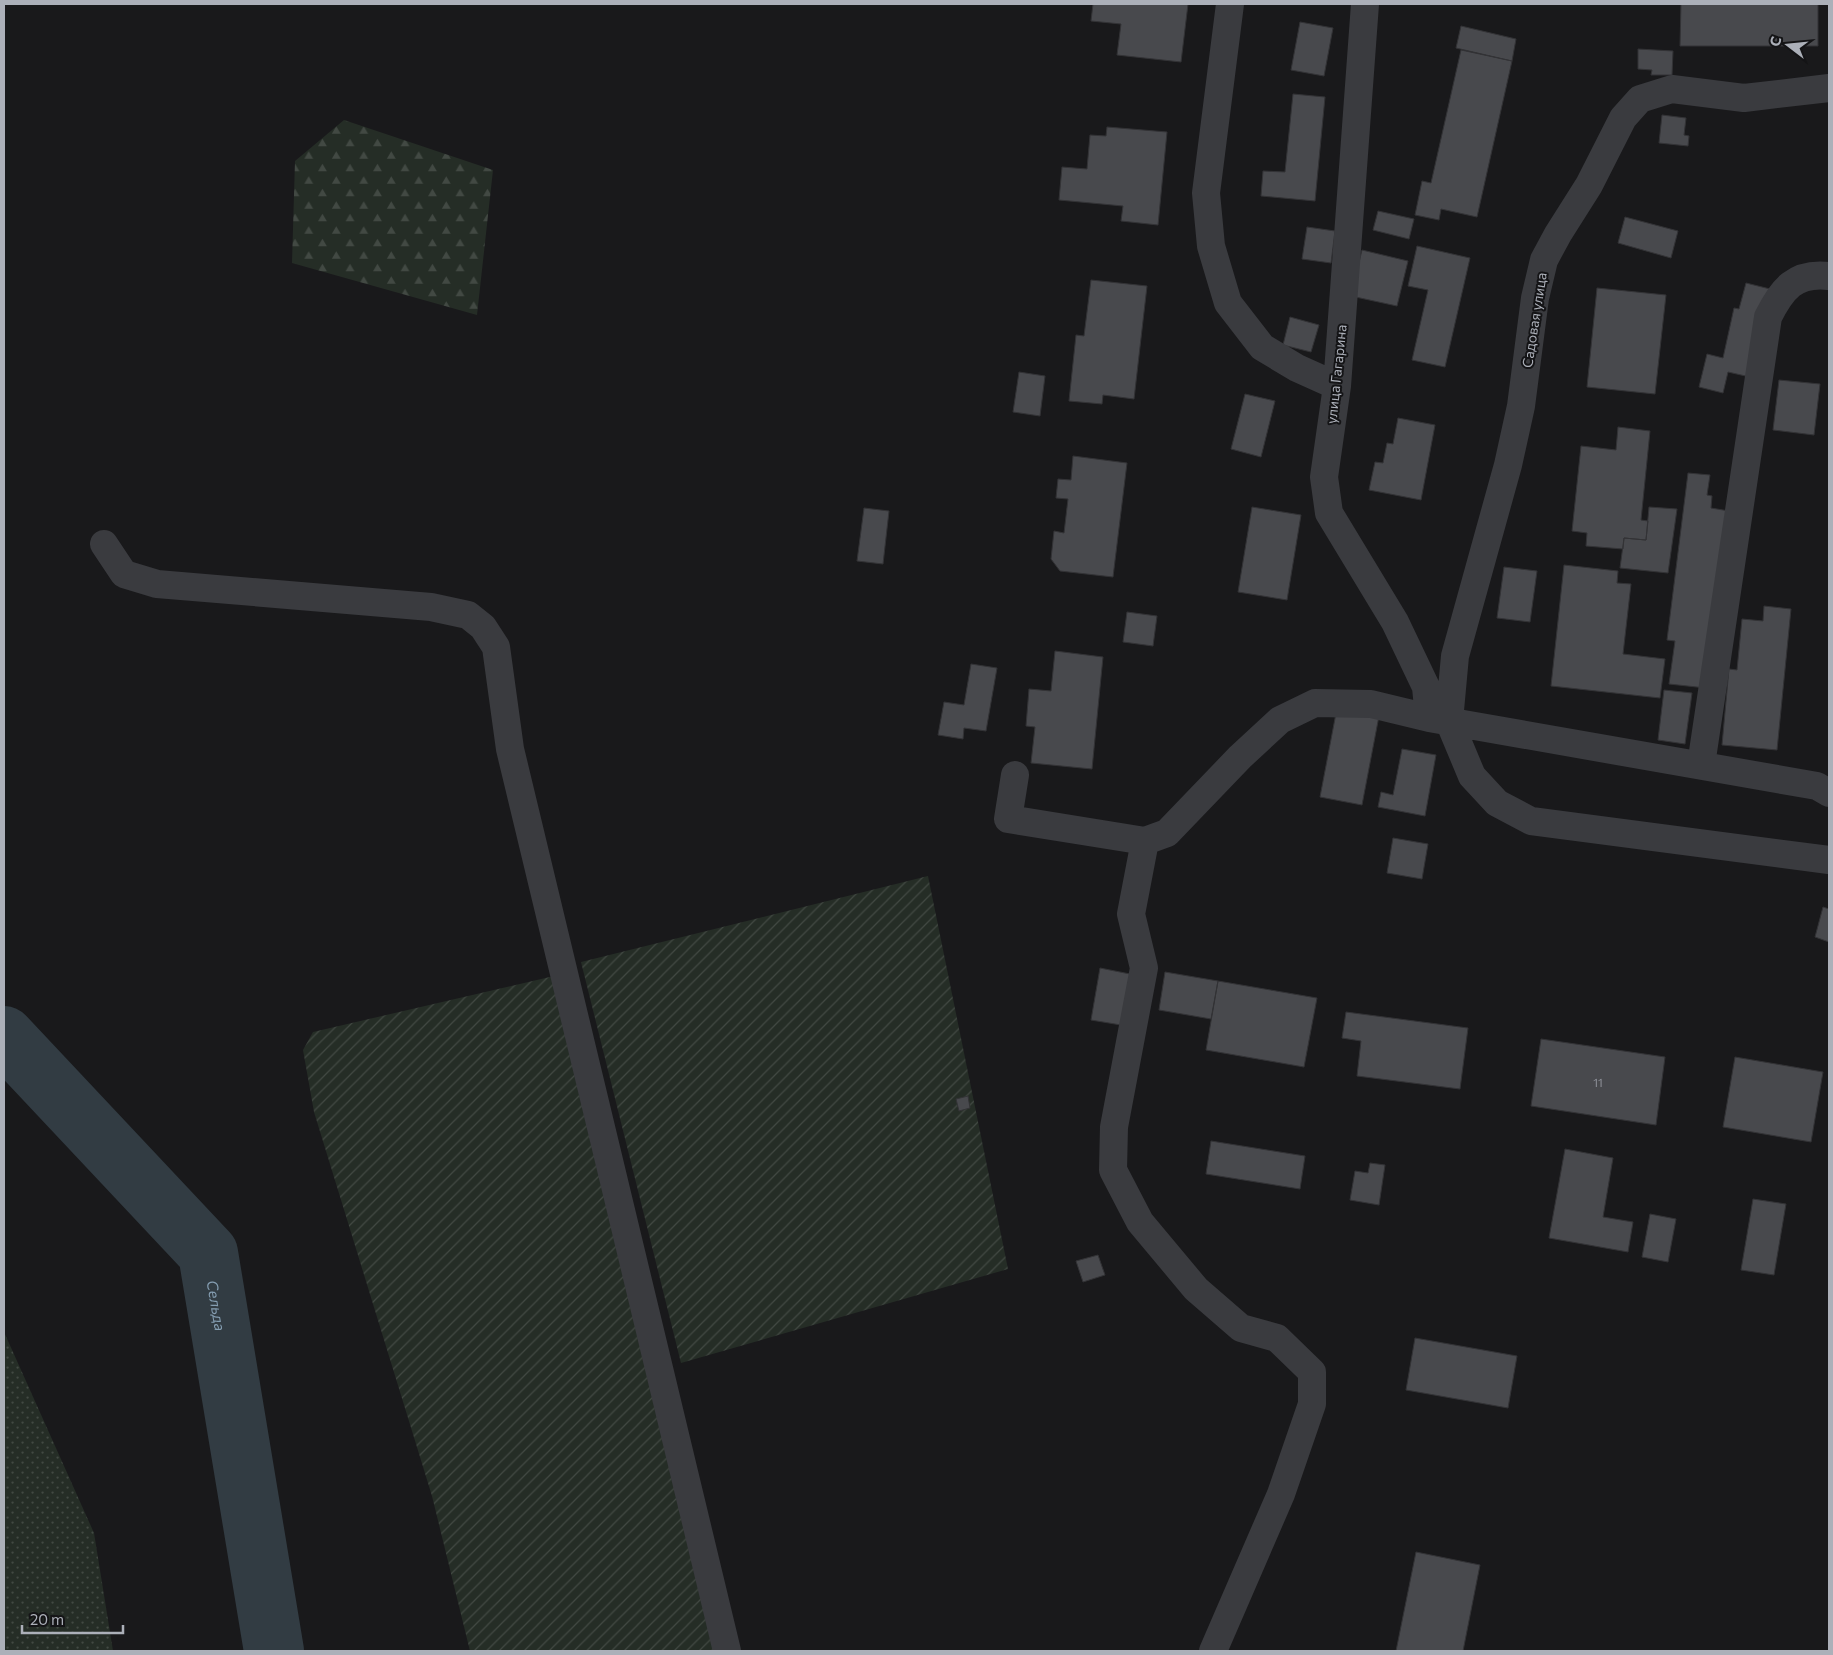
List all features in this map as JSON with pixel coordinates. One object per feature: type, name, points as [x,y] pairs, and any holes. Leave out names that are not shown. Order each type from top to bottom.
[{"type":"street","points":[[1230,4],[1206,193],[1211,246],[1228,302],[1262,347],[1297,368],[1337,386]]},
{"type":"street","name":"улица Гагарина","points":[[1365,4],[1337,386],[1324,477],[1328,512],[1394,622],[1426,686],[1439,720]]},
{"type":"street","name":"Садовая улица","points":[[1439,720],[1508,465],[1521,406],[1535,298],[1544,260],[1558,234],[1589,186],[1623,118],[1640,99],[1672,89],[1744,98],[1829,88]]},
{"type":"street","points":[[1701,765],[1768,318],[1784,289],[1800,278],[1815,274],[1829,276]]},
{"type":"street","points":[[104,544],[124,574],[157,584],[430,607],[468,615],[483,627],[496,647],[510,749],[727,1651]]},
{"type":"street","points":[[1015,775],[1008,819],[1144,841],[1167,833],[1240,757],[1280,720],[1315,704],[1371,704],[1439,720],[1817,786],[1829,793]]},
{"type":"street","points":[[1439,720],[1472,776],[1497,803],[1531,821],[1829,860]]},
{"type":"street","points":[[1144,841],[1131,914],[1144,968],[1114,1127],[1113,1170],[1140,1222],[1196,1289],[1241,1328],[1277,1338],[1312,1372],[1312,1404],[1281,1494],[1213,1651]]},
{"type":"green space","points":[[344,120],[493,170],[477,315],[292,263],[295,161]]},
{"type":"green space","points":[[928,876],[1008,1269],[681,1363],[581,962]]},
{"type":"green space","points":[[554,976],[714,1651],[470,1651],[432,1496],[314,1112],[303,1050],[313,1032]]},
{"type":"green space","points":[[4,1332],[94,1533],[113,1651],[4,1651]]},
{"type":"building","points":[[1093,4],[1188,4],[1181,62],[1117,55],[1121,24],[1091,21]]},
{"type":"building","points":[[1681,4],[1818,4],[1818,46],[1680,46]]},
{"type":"building","points":[[1300,22],[1333,28],[1324,76],[1291,70]]},
{"type":"building","points":[[1461,26],[1516,39],[1512,61],[1456,48]]},
{"type":"building","points":[[1638,49],[1673,51],[1672,75],[1651,75],[1652,70],[1638,69]]},
{"type":"building","points":[[1461,50],[1512,61],[1477,217],[1441,209],[1439,220],[1415,215],[1422,181],[1431,183]]},
{"type":"building","points":[[1293,94],[1325,97],[1315,201],[1261,196],[1263,171],[1285,172]]},
{"type":"building","points":[[1662,115],[1686,118],[1684,135],[1689,136],[1688,146],[1659,143]]},
{"type":"building","points":[[1107,127],[1167,132],[1158,225],[1121,221],[1123,206],[1059,200],[1062,167],[1087,169],[1090,135],[1106,136]]},
{"type":"building","points":[[1378,211],[1414,219],[1409,239],[1373,230]]},
{"type":"building","points":[[1625,217],[1678,231],[1671,258],[1618,243]]},
{"type":"building","points":[[1307,227],[1335,231],[1331,263],[1302,259]]},
{"type":"building","points":[[1417,246],[1470,258],[1445,367],[1412,360],[1428,290],[1408,286]]},
{"type":"building","points":[[1362,250],[1408,261],[1397,306],[1351,296]]},
{"type":"building","points":[[1091,280],[1147,286],[1134,399],[1103,395],[1102,404],[1069,401],[1076,335],[1084,336]]},
{"type":"building","points":[[1746,283],[1770,289],[1750,377],[1728,372],[1723,393],[1699,387],[1707,354],[1723,358],[1734,308],[1739,309]]},
{"type":"building","points":[[1597,288],[1666,295],[1655,394],[1587,387]]},
{"type":"building","points":[[1290,317],[1319,325],[1311,352],[1283,345]]},
{"type":"building","points":[[1019,372],[1045,376],[1040,416],[1013,412]]},
{"type":"building","points":[[1779,380],[1820,384],[1814,435],[1773,430]]},
{"type":"building","points":[[1245,394],[1275,401],[1261,457],[1231,449]]},
{"type":"building","points":[[1398,418],[1435,425],[1421,500],[1369,490],[1375,462],[1383,463],[1387,443],[1393,444]]},
{"type":"building","points":[[1618,427],[1650,431],[1641,520],[1648,521],[1646,540],[1624,538],[1623,549],[1586,546],[1587,533],[1572,531],[1581,446],[1616,450]]},
{"type":"building","points":[[1073,456],[1127,463],[1113,577],[1060,571],[1051,559],[1054,531],[1064,533],[1068,499],[1056,498],[1058,479],[1071,480]]},
{"type":"building","points":[[1688,473],[1710,475],[1707,495],[1712,496],[1711,508],[1729,511],[1706,688],[1669,684],[1675,641],[1667,640]]},
{"type":"building","points":[[1252,507],[1301,515],[1287,600],[1238,592]]},
{"type":"building","points":[[1649,507],[1677,509],[1668,573],[1620,568],[1624,538],[1646,540]]},
{"type":"building","points":[[864,508],[889,511],[883,564],[857,561]]},
{"type":"building","points":[[1564,565],[1618,571],[1617,583],[1631,584],[1623,654],[1665,659],[1660,698],[1551,686]]},
{"type":"building","points":[[1504,567],[1537,571],[1530,622],[1497,618]]},
{"type":"building","points":[[1764,606],[1791,609],[1777,750],[1722,745],[1729,669],[1737,670],[1742,619],[1763,621]]},
{"type":"building","points":[[1127,612],[1157,616],[1153,646],[1123,642]]},
{"type":"building","points":[[1055,651],[1103,657],[1092,769],[1031,763],[1035,727],[1026,726],[1029,689],[1051,691]]},
{"type":"building","points":[[971,664],[997,668],[986,731],[964,728],[963,739],[938,735],[944,702],[964,705]]},
{"type":"building","points":[[1664,690],[1692,693],[1685,744],[1658,740]]},
{"type":"building","points":[[1337,708],[1379,716],[1362,805],[1320,797]]},
{"type":"building","points":[[1402,749],[1436,755],[1425,816],[1378,807],[1381,792],[1393,795]]},
{"type":"building","points":[[1393,838],[1428,844],[1422,879],[1387,873]]},
{"type":"building","points":[[1823,907],[1829,909],[1829,942],[1815,937]]},
{"type":"building","points":[[1100,968],[1130,974],[1121,1025],[1091,1020]]},
{"type":"building","points":[[1165,972],[1218,981],[1211,1019],[1159,1010]]},
{"type":"building","points":[[1218,981],[1317,998],[1304,1067],[1206,1050]]},
{"type":"building","points":[[1346,1012],[1468,1028],[1460,1089],[1357,1076],[1361,1041],[1342,1038]]},
{"type":"building","points":[[1541,1039],[1665,1057],[1656,1125],[1531,1106]]},
{"type":"building","points":[[1735,1057],[1823,1072],[1811,1142],[1723,1127]]},
{"type":"building","points":[[968,1096],[970,1108],[959,1111],[956,1099]]},
{"type":"building","points":[[1211,1141],[1305,1156],[1300,1189],[1206,1174]]},
{"type":"building","points":[[1565,1149],[1613,1158],[1603,1217],[1633,1222],[1628,1252],[1549,1238]]},
{"type":"building","points":[[1370,1163],[1385,1165],[1379,1205],[1350,1200],[1355,1171],[1368,1173]]},
{"type":"building","points":[[1753,1199],[1786,1204],[1774,1275],[1741,1270]]},
{"type":"building","points":[[1650,1214],[1676,1219],[1668,1262],[1642,1257]]},
{"type":"building","points":[[1098,1255],[1105,1275],[1083,1282],[1076,1261]]},
{"type":"building","points":[[1415,1338],[1517,1356],[1508,1408],[1406,1390]]},
{"type":"building","points":[[1416,1552],[1480,1565],[1463,1651],[1396,1651]]},
{"type":"waterway","name":"Сельда","points":[[4,1036],[208,1253],[274,1651]]}]
